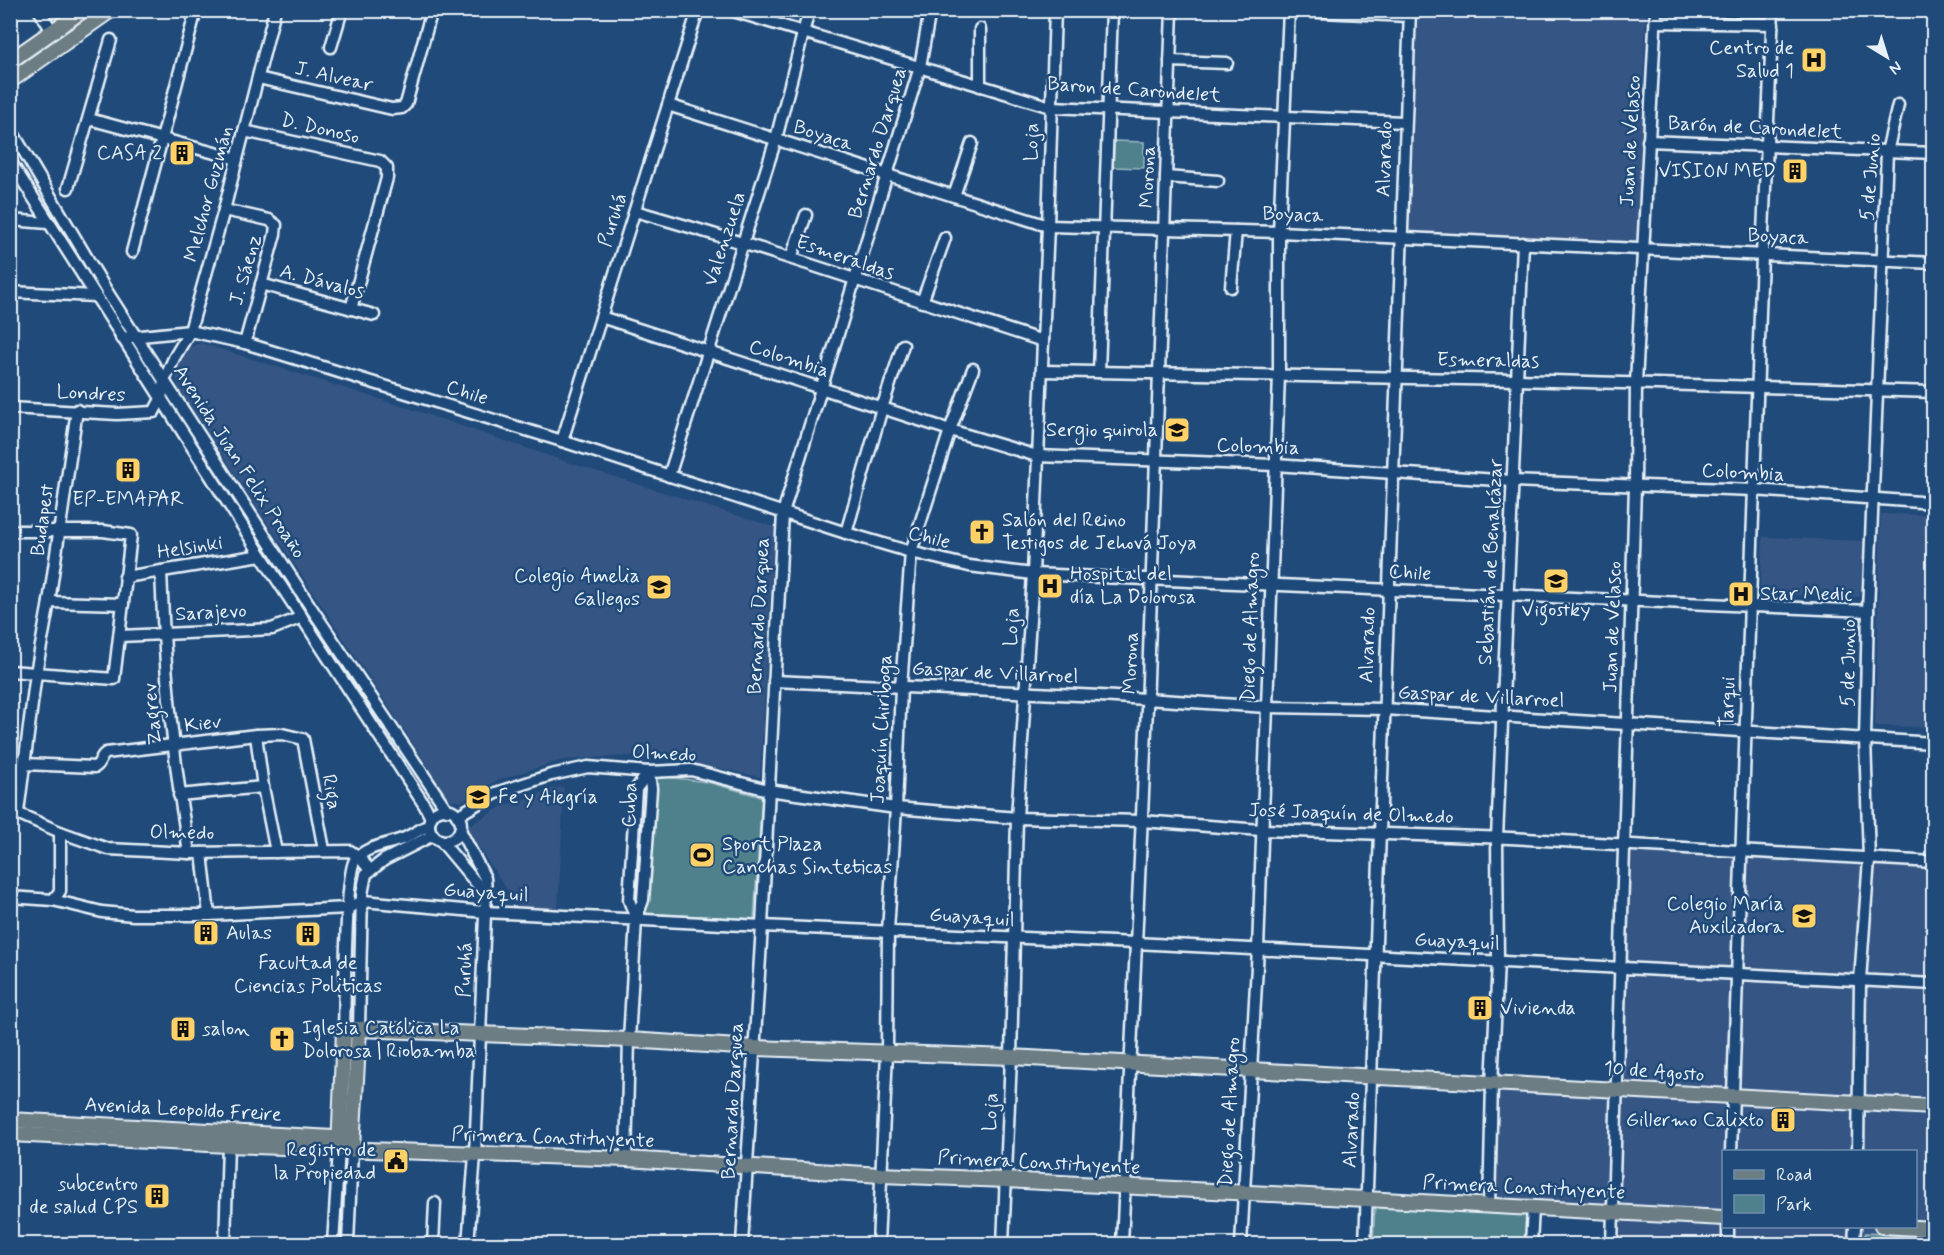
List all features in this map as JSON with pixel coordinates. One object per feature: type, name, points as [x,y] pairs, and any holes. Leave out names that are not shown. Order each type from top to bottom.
[{"type":"main road","points":[[10,61],[83,10]]},
{"type":"main road","points":[[10,81],[111,10]]},
{"type":"main road","points":[[346,1144],[359,1029]]},
{"type":"main road","points":[[344,1030],[346,1144]]},
{"type":"main road","name":"10 de Agosto","points":[[344,1030],[480,1033],[754,1048],[1011,1057],[1934,1107]]},
{"type":"main road","name":"Avenida Leopoldo Freire","points":[[10,1120],[346,1144]]},
{"type":"main road","name":"Avenida Leopoldo Freire","points":[[10,1134],[228,1145],[346,1144]]},
{"type":"main road","name":"Primera Constituyente","points":[[346,1144],[475,1155],[626,1159],[881,1175],[1722,1218]]},
{"type":"main road","points":[[1908,1228],[1934,1229]]},
{"type":"street","points":[[39,10],[52,32]]},
{"type":"street","points":[[132,252],[196,10]]},
{"type":"street","name":"Melchor Guzmán","points":[[161,399],[164,381],[190,331],[224,210],[275,10]]},
{"type":"street","points":[[331,47],[342,10]]},
{"type":"street","name":"J. Alvear","points":[[258,78],[392,109],[402,108],[406,104],[432,10]]},
{"type":"street","name":"Puruhá","points":[[562,441],[698,10]]},
{"type":"street","name":"Baron de Carondelet","points":[[730,10],[1051,106],[1404,122]]},
{"type":"street","name":"Valenzuela","points":[[669,476],[776,139],[809,10]]},
{"type":"street","name":"Bernardo Darquea","points":[[742,1245],[762,926],[783,513],[920,67],[930,10]]},
{"type":"street","name":"Loja","points":[[1003,1245],[1015,939],[1017,818],[1033,574],[1055,10]]},
{"type":"street","points":[[1099,372],[1112,10]]},
{"type":"street","name":"Morona","points":[[1122,1245],[1148,699],[1172,10]]},
{"type":"street","points":[[1277,10],[1410,13]]},
{"type":"street","points":[[1714,10],[1714,23]]},
{"type":"street","name":"Tarqui","points":[[1731,1150],[1762,255],[1773,10]]},
{"type":"street","name":"Diego de Almagro","points":[[1241,1245],[1258,949],[1279,375],[1279,232],[1289,11]]},
{"type":"street","name":"Alvarado","points":[[1365,1245],[1404,122],[1410,13]]},
{"type":"street","points":[[1656,16],[1714,23],[1773,24]]},
{"type":"street","name":"Juan de Velasco","points":[[1612,1245],[1632,600],[1636,383],[1656,16]]},
{"type":"street","points":[[980,29],[980,86]]},
{"type":"street","points":[[68,188],[111,40]]},
{"type":"street","points":[[1170,61],[1227,63]]},
{"type":"street","name":"Boyaca","points":[[668,105],[1048,226],[1279,232],[1934,263]]},
{"type":"street","name":"5 de Junio","points":[[1858,1150],[1860,980],[1869,859],[1865,739],[1868,610],[1887,152],[1898,105]]},
{"type":"street","points":[[89,119],[237,159]]},
{"type":"street","name":"Avenida Juan Felix Proaño","points":[[10,128],[135,336],[312,609],[447,810]]},
{"type":"street","name":"D. Donoso","points":[[244,131],[380,161],[387,168],[387,178],[351,309]]},
{"type":"street","name":"Barón de Carondelet","points":[[1648,141],[1934,153]]},
{"type":"street","points":[[954,196],[972,144]]},
{"type":"street","name":"Avenida Juan Felix Proaño","points":[[10,161],[121,338],[425,806],[433,830],[477,884],[486,891]]},
{"type":"street","points":[[1166,177],[1218,181]]},
{"type":"street","name":"J. Sáenz","points":[[224,210],[269,220],[276,225],[276,234],[245,343]]},
{"type":"street","name":"Esmeraldas","points":[[635,211],[743,242],[855,281],[1043,341]]},
{"type":"street","points":[[791,258],[806,215]]},
{"type":"street","points":[[10,220],[48,223]]},
{"type":"street","points":[[1231,287],[1236,231]]},
{"type":"street","points":[[922,302],[945,238]]},
{"type":"street","name":"Sebastián de Benalcázar","points":[[1488,1206],[1491,1084],[1498,962],[1497,838],[1522,243]]},
{"type":"street","name":"A. Dávalos","points":[[261,284],[374,315]]},
{"type":"street","points":[[10,292],[95,296]]},
{"type":"street","name":"Colombia","points":[[601,317],[1037,456],[1275,465],[1512,481],[1754,490],[1934,503]]},
{"type":"street","name":"Chile","points":[[121,338],[190,331],[245,343],[562,441],[846,533],[969,566],[1033,574],[1868,610]]},
{"type":"street","points":[[846,533],[882,408],[903,345]]},
{"type":"street","name":"Joaquín Chiriboga","points":[[878,1245],[887,1053],[888,931],[901,687],[911,552],[950,430],[973,369]]},
{"type":"street","name":"Esmeraldas","points":[[1042,371],[1517,380],[1934,392]]},
{"type":"street","name":"Londres","points":[[10,408],[117,414],[154,412],[161,399]]},
{"type":"street","name":"Budapest","points":[[14,811],[24,764],[77,410]]},
{"type":"street","points":[[10,531],[103,531],[130,534],[114,680],[10,671]]},
{"type":"street","name":"Helsinki","points":[[125,577],[261,555]]},
{"type":"street","name":"Zagrev","points":[[161,571],[163,634],[174,745],[179,795],[189,853]]},
{"type":"street","points":[[49,603],[123,604]]},
{"type":"street","name":"Sarajevo","points":[[120,636],[272,629],[302,617]]},
{"type":"street","name":"Gaspar de Villarroel","points":[[774,681],[1267,707],[1384,709],[1934,743]]},
{"type":"street","name":"Kiev","points":[[24,764],[95,767],[106,753],[256,735],[282,734],[303,739]]},
{"type":"street","points":[[256,735],[263,788],[276,852]]},
{"type":"street","name":"Riga","points":[[303,739],[324,850]]},
{"type":"street","name":"Olmedo","points":[[457,816],[496,793],[551,775],[588,767],[649,772],[692,770],[768,790]]},
{"type":"street","name":"Cuba","points":[[636,919],[629,900],[636,789],[649,772]]},
{"type":"street","name":"Cuba","points":[[626,1159],[629,1040],[636,919],[643,900],[651,789],[649,772]]},
{"type":"street","points":[[179,795],[263,788]]},
{"type":"street","name":"José Joaquín de Olmedo","points":[[768,790],[896,808],[1017,818],[1142,821],[1261,830],[1497,838],[1934,862]]},
{"type":"street","points":[[359,1029],[364,881],[370,870],[433,830],[437,811],[447,810],[460,820],[460,830],[485,878],[485,912]]},
{"type":"street","name":"Olmedo","points":[[14,811],[60,832],[108,849],[189,853],[350,851],[356,859]]},
{"type":"street","points":[[344,1030],[350,875],[356,859],[373,848],[433,830],[452,839],[460,830]]},
{"type":"street","points":[[53,900],[60,891],[60,832]]},
{"type":"street","points":[[202,853],[209,915]]},
{"type":"street","points":[[356,859],[370,870]]},
{"type":"street","name":"Guayaquil","points":[[10,897],[53,900],[102,912],[133,915],[209,915],[348,908],[363,902],[485,912],[1934,984]]},
{"type":"street","name":"Puruhá","points":[[468,1245],[475,1155],[485,912]]},
{"type":"street","points":[[333,1245],[346,1144]]},
{"type":"street","points":[[346,1144],[348,1245]]},
{"type":"street","points":[[225,1245],[228,1145]]},
{"type":"street","points":[[433,1245],[435,1203]]},
{"type":"street","points":[[1531,1245],[1533,1208]]},
{"type":"street","points":[[1728,1228],[1728,1245]]},
{"type":"street","points":[[1854,1245],[1855,1228]]},
{"type":"shaded area","points":[[1418,11],[1646,11],[1638,244],[1410,233]]},
{"type":"shaded area","points":[[201,343],[774,527],[760,777],[673,758],[625,756],[562,760],[498,780],[460,802],[446,798],[429,768],[179,389],[175,373],[183,356],[190,347]]},
{"type":"shaded area","points":[[1881,514],[1933,515],[1933,727],[1875,726]]},
{"type":"shaded area","points":[[1763,537],[1863,541],[1860,597],[1760,594]]},
{"type":"shaded area","points":[[564,787],[558,909],[520,908],[468,832],[469,826],[501,807]]},
{"type":"shaded area","points":[[1630,847],[1933,867],[1933,1244],[1616,1244]]},
{"type":"shaded area","points":[[1499,1088],[1614,1092],[1609,1208],[1495,1204]]},
{"type":"green space","points":[[1114,141],[1144,142],[1144,168],[1113,167]]},
{"type":"green space","name":"Sport Plaza Canchas Sinteticas","points":[[651,775],[707,782],[762,797],[754,919],[642,913]]},
{"type":"green space","points":[[1375,1206],[1527,1214],[1525,1244],[1373,1244]]},
{"type":"green space","points":[[1865,1233],[1933,1237],[1933,1244],[1865,1244]]},
{"type":"place","name":"Centro de Salud 1","points":[[1814,60]]},
{"type":"place","name":"CASA 2","points":[[182,153]]},
{"type":"place","name":"VISION MED","points":[[1795,171]]},
{"type":"place","name":"Sergio quirola","points":[[1177,430]]},
{"type":"place","name":"EP-EMAPAR","points":[[128,470]]},
{"type":"place","name":"Salón del Reino Testigos de Jehová Joya","points":[[982,532]]},
{"type":"place","name":"Vigostky","points":[[1556,581]]},
{"type":"place","name":"Hospital del día La Dolorosa","points":[[1050,586]]},
{"type":"place","name":"Colegio Amelia Gallegos","points":[[659,587]]},
{"type":"place","name":"Star Medic","points":[[1741,594]]},
{"type":"place","name":"Fe y Alegría","points":[[478,797]]},
{"type":"place","name":"Sport Plaza Canchas Sinteticas","points":[[702,855]]},
{"type":"place","name":"Colegio María Auxiliadora","points":[[1804,916]]},
{"type":"place","name":"Aulas","points":[[206,933]]},
{"type":"place","name":"Facultad de Ciencias Politicas","points":[[308,934]]},
{"type":"place","name":"Vivienda","points":[[1480,1008]]},
{"type":"place","name":"salon","points":[[183,1029]]},
{"type":"place","name":"Iglesia Católica La Dolorosa | Riobamba","points":[[282,1039]]},
{"type":"place","name":"Gillermo Calixto","points":[[1783,1120]]},
{"type":"place","name":"Registro de la Propiedad","points":[[396,1161]]},
{"type":"place","name":"subcentro de salud CPS","points":[[157,1196]]}]
